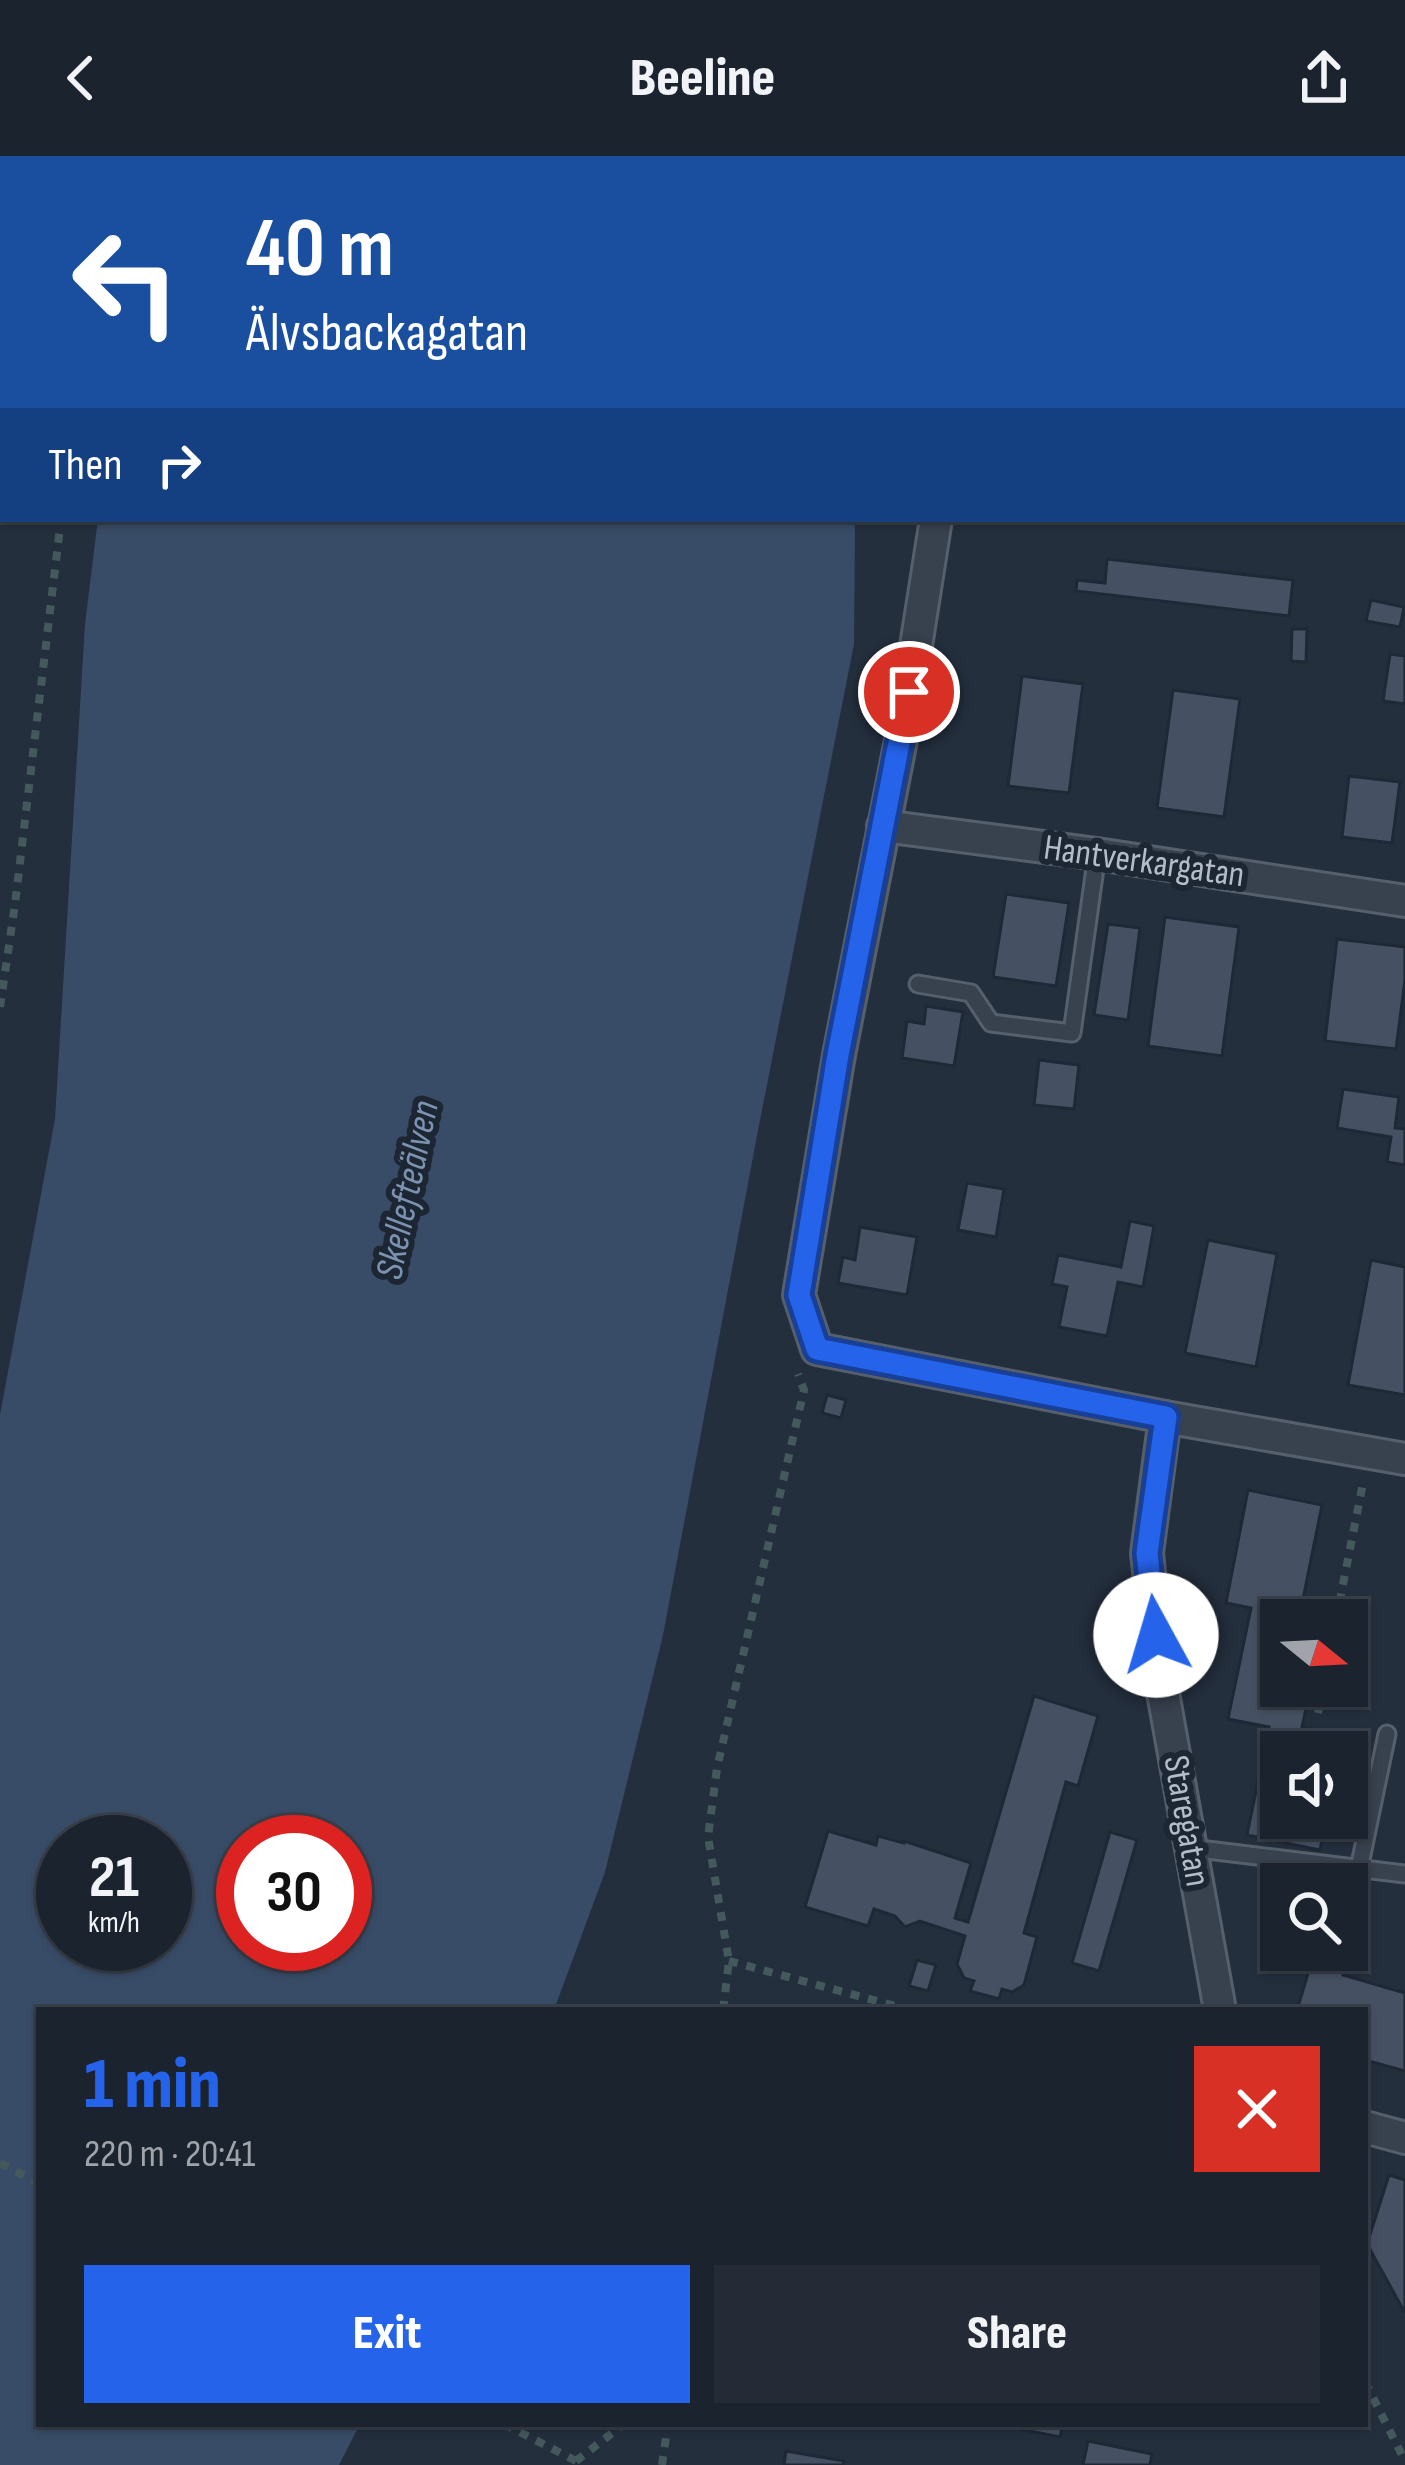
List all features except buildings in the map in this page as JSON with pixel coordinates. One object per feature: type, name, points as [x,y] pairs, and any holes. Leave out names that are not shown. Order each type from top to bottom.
[{"type":"street","points":[[936,522],[902,735],[838,1055],[799,1295],[817,1349],[1405,1459]]},
{"type":"street","name":"Hantverkargatan","points":[[883,826],[1405,901]]},
{"type":"street","name":"Staregatan","points":[[1166,1417],[1147,1553],[1160,1676],[1219,2007]]},
{"type":"street","points":[[1368,2128],[1405,2138]]},
{"type":"lane","points":[[918,984],[971,993],[991,1024],[1072,1033],[1096,854]]},
{"type":"lane","points":[[1360,1863],[1388,1735]]},
{"type":"lane","points":[[1191,1848],[1311,1863]]},
{"type":"lane","points":[[1368,1870],[1405,1874]]},
{"type":"path","points":[[0,1007],[61,522]]},
{"type":"path","points":[[1340,1599],[1369,1452]]},
{"type":"path","points":[[1318,1713],[1319,1707]]},
{"type":"path","points":[[729,1960],[899,2007]]},
{"type":"path","points":[[0,2163],[36,2181]]},
{"type":"path","points":[[1368,2388],[1405,2461]]},
{"type":"path","points":[[510,2427],[580,2463],[621,2427]]},
{"type":"path","points":[[662,2465],[668,2427]]},
{"type":"water","name":"Skellefteälven","points":[[98,522],[855,522],[854,644],[663,1635],[605,1872],[555,2007],[36,2007],[36,2427],[358,2427],[339,2465],[0,2465],[0,1415],[55,1119],[85,624]]},
{"type":"route","points":[[909,692],[838,1055],[799,1295],[817,1349],[1166,1417],[1147,1553],[1156,1635]]}]
